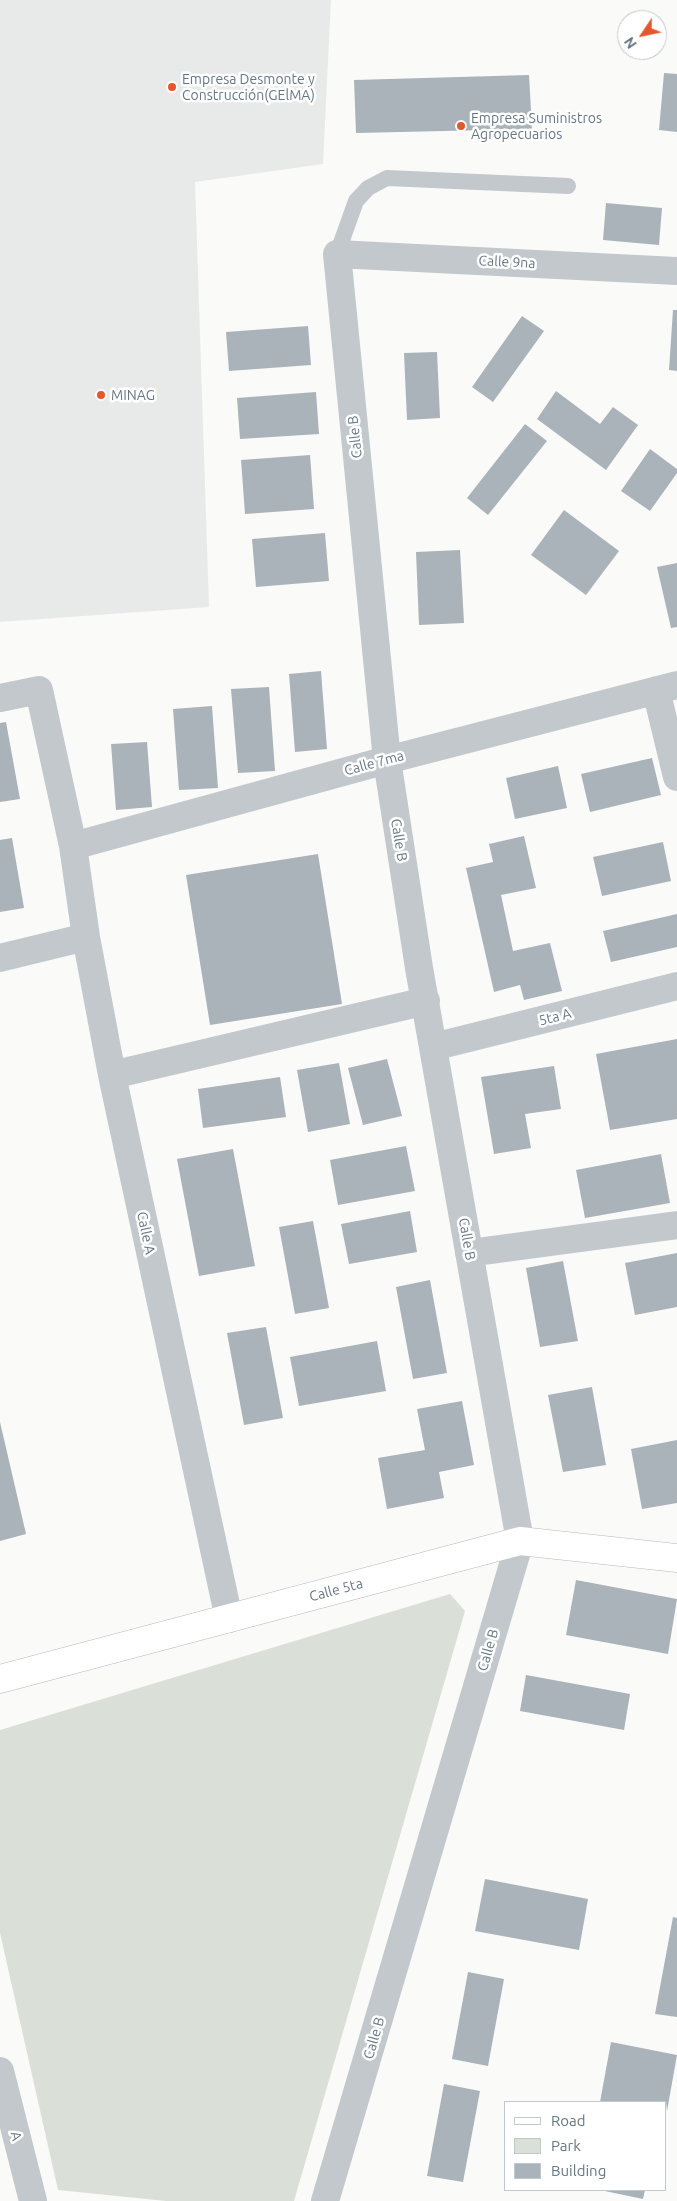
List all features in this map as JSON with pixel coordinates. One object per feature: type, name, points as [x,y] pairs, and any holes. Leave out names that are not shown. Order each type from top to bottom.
[{"type":"street","name":"Calle 9na","points":[[337,254],[677,271]]},
{"type":"street","name":"Calle B","points":[[326,2201],[520,1541],[433,1047],[387,760],[337,254]]},
{"type":"street","name":"Calle 7ma","points":[[73,846],[387,760],[667,688]]},
{"type":"street","points":[[667,688],[677,777]]},
{"type":"street","name":"Calle A","points":[[0,698],[39,690],[73,846],[86,937],[112,1075],[229,1619]]},
{"type":"street","points":[[0,958],[86,937]]},
{"type":"street","name":"5ta A","points":[[433,1047],[677,986]]},
{"type":"street","points":[[112,1075],[426,1002]]},
{"type":"street","points":[[469,1253],[677,1225]]},
{"type":"street","name":"Calle 5ta","points":[[0,1679],[520,1541],[677,1558]]},
{"type":"street","name":"A","points":[[0,2071],[33,2201]]},
{"type":"lane","points":[[337,254],[356,201],[368,188],[387,178],[568,186]]},
{"type":"shaded area","name":"MINAG","points":[[0,0],[331,0],[323,164],[195,182],[209,607],[0,622]]},
{"type":"green space","points":[[450,1594],[465,1611],[294,2201],[166,2201],[58,2190],[0,1933],[0,1730]]},
{"type":"building","points":[[664,73],[677,74],[677,132],[659,130]]},
{"type":"building","points":[[529,75],[532,129],[356,133],[354,80]]},
{"type":"building","points":[[606,203],[662,208],[659,245],[603,240]]},
{"type":"building","points":[[673,310],[677,310],[677,371],[669,370]]},
{"type":"building","points":[[522,316],[544,331],[493,402],[472,387]]},
{"type":"building","points":[[308,326],[311,365],[229,371],[226,332]]},
{"type":"building","points":[[437,352],[440,418],[407,420],[404,353]]},
{"type":"building","points":[[556,391],[600,424],[613,407],[638,425],[606,470],[537,419]]},
{"type":"building","points":[[316,392],[319,434],[240,439],[237,398]]},
{"type":"building","points":[[525,424],[547,441],[488,515],[467,498]]},
{"type":"building","points":[[650,449],[677,469],[677,473],[650,511],[621,491]]},
{"type":"building","points":[[310,455],[314,509],[245,514],[241,460]]},
{"type":"building","points":[[564,510],[619,551],[586,595],[531,555]]},
{"type":"building","points":[[325,533],[329,581],[256,587],[252,539]]},
{"type":"building","points":[[460,550],[464,623],[419,625],[416,552]]},
{"type":"building","points":[[677,563],[677,627],[671,628],[657,567]]},
{"type":"building","points":[[321,671],[327,749],[295,752],[289,674]]},
{"type":"building","points":[[269,687],[275,771],[238,773],[231,689]]},
{"type":"building","points":[[212,706],[218,788],[179,790],[173,709]]},
{"type":"building","points":[[6,722],[20,799],[0,802],[0,723]]},
{"type":"building","points":[[147,742],[152,807],[116,810],[111,744]]},
{"type":"building","points":[[652,758],[661,795],[590,812],[581,774]]},
{"type":"building","points":[[558,766],[567,808],[515,819],[506,778]]},
{"type":"building","points":[[524,836],[536,888],[501,895],[513,951],[550,943],[562,991],[524,1000],[520,985],[494,992],[466,868],[493,862],[489,844]]},
{"type":"building","points":[[12,838],[24,908],[0,912],[0,840]]},
{"type":"building","points":[[663,842],[671,881],[602,896],[593,857]]},
{"type":"building","points":[[318,854],[342,1004],[210,1025],[186,875]]},
{"type":"building","points":[[677,914],[677,947],[611,962],[603,931]]},
{"type":"building","points":[[677,1039],[677,1119],[610,1130],[596,1054]]},
{"type":"building","points":[[387,1059],[402,1116],[363,1125],[348,1068]]},
{"type":"building","points":[[339,1063],[350,1124],[308,1132],[297,1070]]},
{"type":"building","points":[[554,1066],[561,1109],[525,1114],[531,1148],[494,1154],[481,1077]]},
{"type":"building","points":[[280,1077],[286,1117],[203,1128],[198,1089]]},
{"type":"building","points":[[406,1146],[415,1191],[338,1205],[330,1160]]},
{"type":"building","points":[[233,1149],[255,1266],[199,1276],[177,1159]]},
{"type":"building","points":[[661,1154],[670,1203],[585,1218],[576,1170]]},
{"type":"building","points":[[410,1211],[417,1252],[349,1264],[341,1224]]},
{"type":"building","points":[[313,1221],[329,1308],[295,1314],[279,1227]]},
{"type":"building","points":[[677,1253],[677,1307],[635,1315],[625,1263]]},
{"type":"building","points":[[563,1261],[578,1341],[540,1347],[526,1268]]},
{"type":"building","points":[[430,1280],[447,1373],[413,1379],[396,1287]]},
{"type":"building","points":[[266,1327],[283,1418],[244,1425],[227,1333]]},
{"type":"building","points":[[377,1341],[386,1391],[299,1406],[290,1357]]},
{"type":"building","points":[[592,1387],[606,1465],[563,1472],[548,1395]]},
{"type":"building","points":[[462,1401],[474,1465],[439,1472],[444,1498],[387,1509],[378,1458],[425,1450],[417,1409]]},
{"type":"building","points":[[0,1422],[26,1534],[0,1541]]},
{"type":"building","points":[[677,1440],[677,1503],[642,1509],[631,1449]]},
{"type":"building","points":[[576,1580],[677,1599],[668,1654],[566,1635]]},
{"type":"building","points":[[526,1675],[630,1694],[624,1730],[520,1711]]},
{"type":"building","points":[[485,1879],[588,1899],[579,1950],[475,1931]]},
{"type":"building","points":[[673,1917],[677,1918],[677,2017],[655,2014]]},
{"type":"building","points":[[468,1972],[504,1979],[488,2066],[452,2059]]},
{"type":"building","points":[[611,2042],[677,2055],[667,2111],[667,2101],[600,2101]]},
{"type":"building","points":[[444,2084],[480,2091],[463,2182],[427,2176]]},
{"type":"building","points":[[605,2191],[645,2191],[643,2199]]},
{"type":"place","name":"Empresa Desmonte y Construcción(GElMA)","points":[[172,87]]},
{"type":"place","name":"Empresa Suministros Agropecuarios","points":[[461,126]]},
{"type":"place","name":"MINAG","points":[[101,395]]}]
